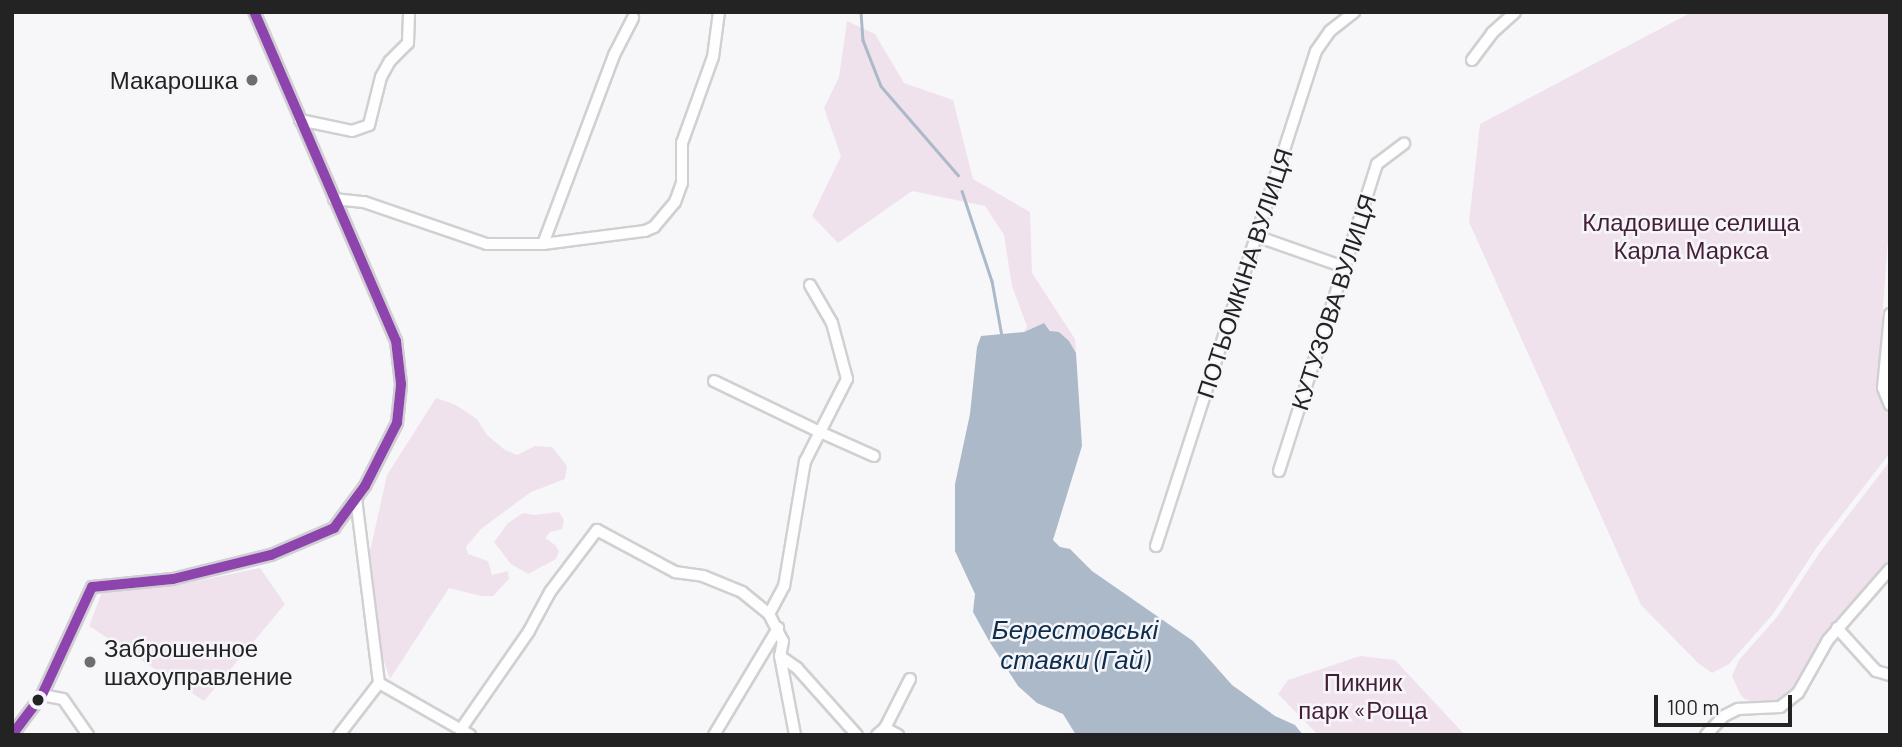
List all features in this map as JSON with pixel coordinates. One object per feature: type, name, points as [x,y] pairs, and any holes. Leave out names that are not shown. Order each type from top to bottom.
[{"type":"street","points":[[12,735],[42,695],[92,587],[173,579],[271,555],[334,528],[356,499],[397,423],[401,384],[396,341],[254,12]]},
{"type":"street","points":[[300,120],[352,131],[369,125],[381,77],[390,61],[408,43],[409,12]]},
{"type":"street","points":[[334,199],[365,202],[486,244],[544,244],[645,232],[654,227],[675,202],[682,183],[682,143],[713,57],[719,12]]},
{"type":"street","name":"ПОТЬОМКІНА ВУЛИЦЯ","points":[[1156,546],[1316,51],[1331,31],[1354,12]]},
{"type":"street","points":[[1472,60],[1492,33],[1515,12]]},
{"type":"street","points":[[544,244],[614,55],[633,18]]},
{"type":"street","name":"КУТУЗОВА ВУЛИЦЯ","points":[[1279,471],[1377,164],[1404,145]]},
{"type":"street","points":[[1256,236],[1344,267]]},
{"type":"street","points":[[769,614],[784,586],[805,461],[847,379],[832,323],[810,285]]},
{"type":"street","points":[[1890,314],[1883,387],[1890,405]]},
{"type":"street","points":[[714,381],[874,456]]},
{"type":"street","points":[[339,735],[379,683],[356,499]]},
{"type":"street","points":[[461,729],[515,653],[550,592],[597,530],[675,572],[703,576],[742,592],[769,614],[783,641],[780,656],[795,735]]},
{"type":"street","points":[[1706,735],[1724,716],[1738,709],[1780,707],[1787,702],[1807,682],[1821,652],[1837,628],[1890,569]]},
{"type":"street","points":[[714,735],[778,628]]},
{"type":"street","points":[[1837,628],[1876,671],[1890,676]]},
{"type":"street","points":[[780,656],[797,668],[857,735]]},
{"type":"street","points":[[898,735],[881,732],[910,679]]},
{"type":"street","points":[[379,683],[470,735]]},
{"type":"street","points":[[42,695],[63,699],[88,735]]},
{"type":"green space","name":"Кладовище селища Карла Маркса","points":[[1692,12],[1887,12],[1890,23],[1890,213],[1877,388],[1879,397],[1890,414],[1890,453],[1817,547],[1773,614],[1729,664],[1712,673],[1698,663],[1641,605],[1469,222],[1480,124]]},
{"type":"green space","points":[[847,21],[875,34],[904,83],[953,100],[973,179],[1030,212],[1032,273],[1075,339],[1076,353],[1069,341],[1051,331],[1044,323],[1024,332],[1027,326],[1012,286],[1004,235],[985,206],[912,191],[838,243],[812,216],[841,156],[824,108],[839,77]]},
{"type":"green space","points":[[436,398],[454,404],[477,419],[487,435],[505,450],[517,455],[535,446],[552,447],[567,466],[565,479],[531,492],[481,529],[466,547],[468,554],[488,561],[492,575],[508,571],[509,579],[493,596],[481,596],[449,588],[390,679],[370,621],[366,569],[387,475]]},
{"type":"green space","points":[[1890,461],[1890,562],[1824,638],[1796,688],[1778,701],[1762,705],[1745,699],[1732,676],[1739,660],[1777,617],[1820,552]]},
{"type":"green space","points":[[559,512],[564,520],[562,529],[550,532],[545,538],[559,551],[556,559],[528,574],[511,564],[494,542],[508,523],[523,513],[534,515]]},
{"type":"green space","points":[[260,568],[285,604],[204,701],[89,626],[102,592],[188,583]]},
{"type":"green space","name":"Пикник парк «Роща","points":[[1360,656],[1395,660],[1465,735],[1318,735],[1278,694],[1288,680]]},
{"type":"water","name":"Берестовські ставки (Гай)","points":[[1044,323],[1050,331],[1059,332],[1069,341],[1076,353],[1082,446],[1053,540],[1060,547],[1070,549],[1092,571],[1193,641],[1232,685],[1275,716],[1295,725],[1303,735],[1076,735],[1063,714],[1037,703],[1018,686],[989,641],[973,612],[975,594],[955,551],[955,484],[970,414],[977,347],[981,336],[1024,332]]},
{"type":"waterway","points":[[861,12],[863,40],[881,86],[958,175]]},
{"type":"waterway","points":[[962,191],[992,281],[1002,336]]},
{"type":"transit line","points":[[12,735],[42,695],[92,587],[173,579],[271,555],[334,528],[365,486],[397,423],[401,384],[396,341],[254,12]]},
{"type":"place","name":"Макарошка","points":[[252,80]]},
{"type":"place","name":"Заброшенное шахоуправление","points":[[90,662]]}]
